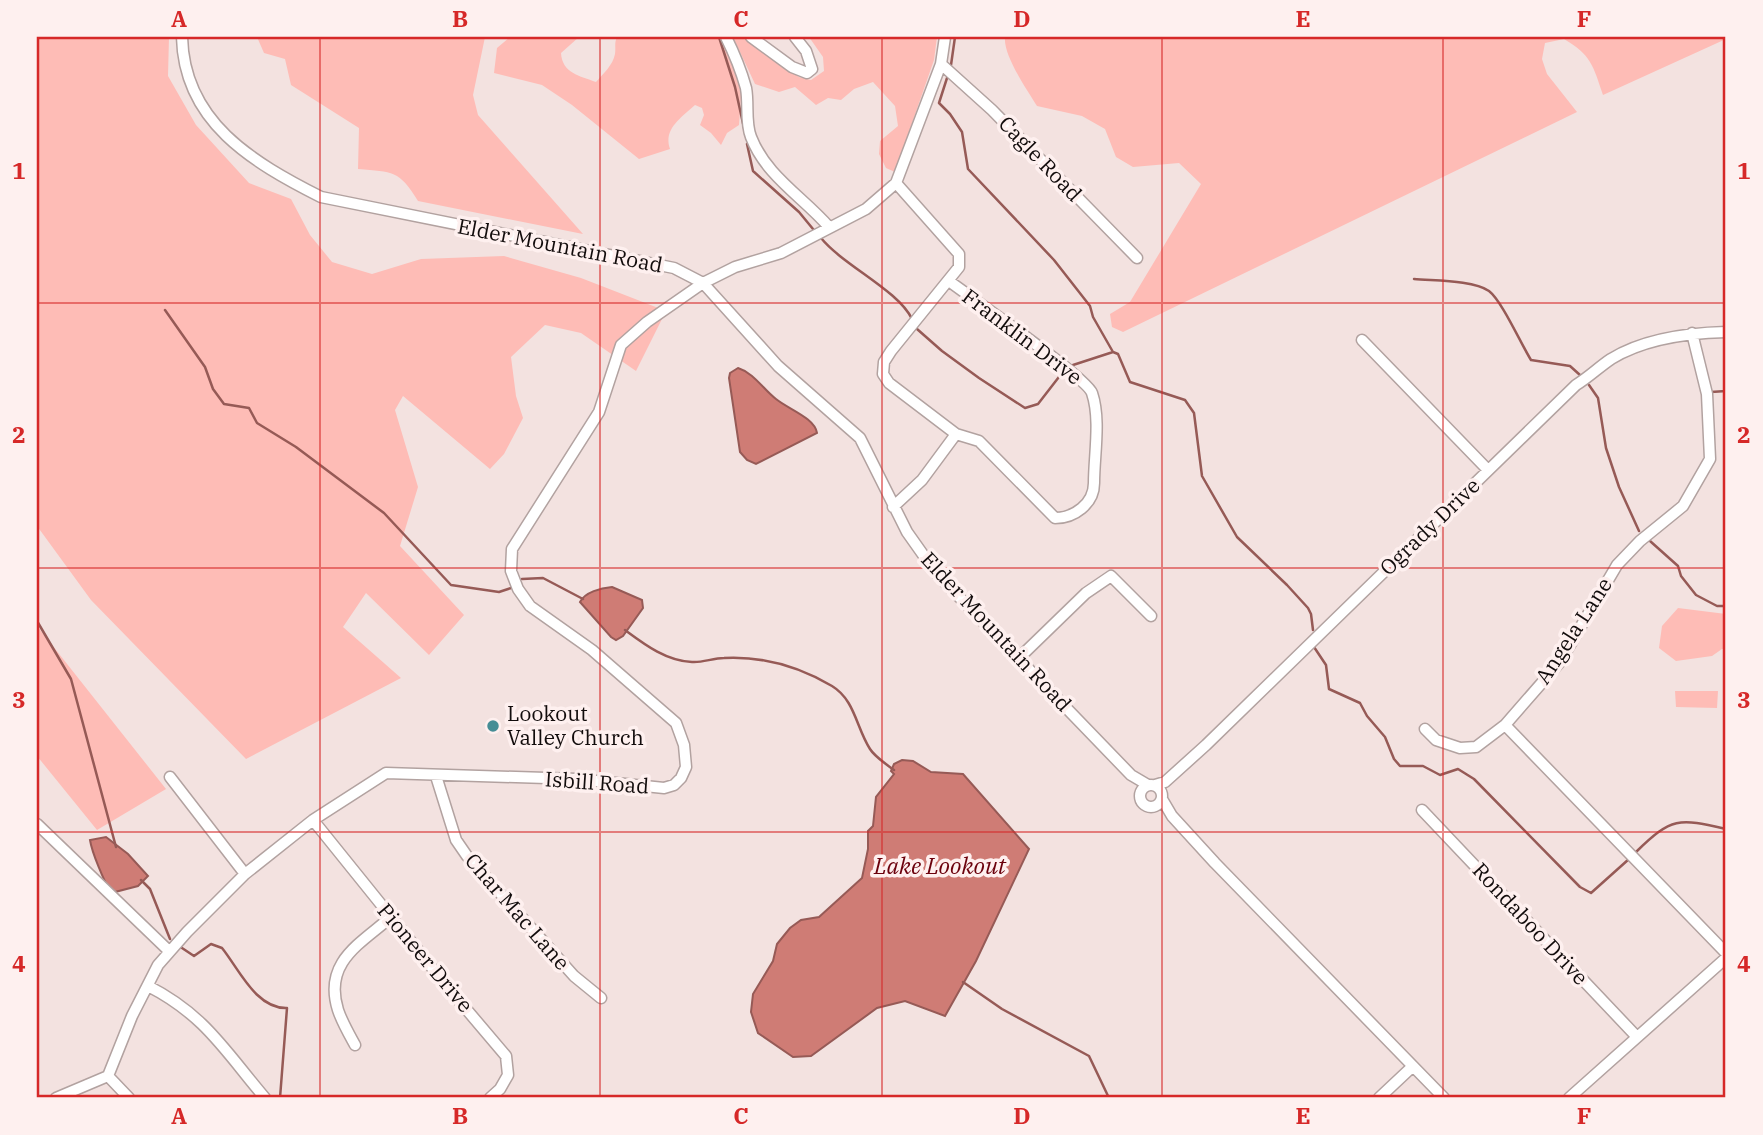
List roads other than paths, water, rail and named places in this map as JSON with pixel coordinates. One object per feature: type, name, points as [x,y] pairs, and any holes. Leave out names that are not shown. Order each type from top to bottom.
[{"type":"street","name":"Elder Mountain Road","points":[[182,37],[184,61],[192,92],[218,129],[274,173],[321,197],[674,268],[703,283],[778,366],[860,438],[907,533],[936,573],[1131,775],[1155,789],[1171,816],[1444,1098]]},
{"type":"street","points":[[726,37],[746,90],[750,134],[757,149],[782,183],[813,208],[829,227]]},
{"type":"street","points":[[751,37],[792,67],[807,73],[812,69],[806,51],[795,37]]},
{"type":"street","points":[[703,283],[735,267],[781,253],[866,209],[896,183],[941,64],[945,37]]},
{"type":"street","name":"Cagle Road","points":[[941,64],[992,110],[1137,258]]},
{"type":"street","name":"Franklin Drive","points":[[896,183],[959,254],[959,267],[949,282],[1091,389],[1095,407],[1094,490],[1084,506],[1068,518],[1055,518],[979,441],[956,434]]},
{"type":"street","points":[[893,507],[922,480],[956,434],[889,383],[882,370],[891,351],[949,282]]},
{"type":"street","name":"Isbill Road","points":[[108,1076],[132,1016],[158,965],[169,951],[244,874],[313,820],[386,773],[577,779],[664,788],[674,785],[681,778],[687,767],[684,745],[676,723],[592,650],[530,606],[511,571],[512,549],[599,412],[621,345],[646,322],[703,283]]},
{"type":"street","name":"Ogrady Drive","points":[[1155,789],[1206,745],[1576,385],[1627,350],[1692,332],[1726,332]]},
{"type":"street","name":"Angela Lane","points":[[1425,729],[1436,740],[1461,747],[1476,747],[1505,725],[1560,662],[1617,565],[1640,541],[1682,508],[1710,459],[1707,394],[1692,332]]},
{"type":"street","points":[[1362,340],[1488,470]]},
{"type":"street","points":[[1019,658],[1086,593],[1111,576],[1151,617]]},
{"type":"street","points":[[1505,725],[1726,955],[1569,1098]]},
{"type":"street","name":"Char Mac Lane","points":[[436,776],[456,840],[467,856],[574,976],[601,998]]},
{"type":"street","points":[[170,777],[244,874]]},
{"type":"street","name":"Elder Mountain Road","points":[[1155,789],[1142,803],[1171,816]]},
{"type":"street","points":[[1152,807],[1158,805],[1155,789]]},
{"type":"street","name":"Rondaboo Drive","points":[[1422,810],[1637,1037]]},
{"type":"street","name":"Pioneer Drive","points":[[313,820],[506,1056],[508,1075],[490,1098]]},
{"type":"street","points":[[37,824],[169,951]]},
{"type":"street","points":[[355,1045],[338,1010],[335,976],[341,961],[391,917]]},
{"type":"street","points":[[148,986],[178,1002],[196,1016],[265,1098]]},
{"type":"street","points":[[1380,1098],[1412,1066]]},
{"type":"street","points":[[56,1098],[108,1076],[129,1098]]},
{"type":"water","points":[[738,368],[754,377],[776,399],[806,418],[817,433],[756,464],[747,460],[740,452],[729,378],[730,373]]},
{"type":"water","points":[[612,587],[642,600],[643,608],[623,636],[616,640],[580,602],[589,593]]},
{"type":"water","name":"Lake Lookout","points":[[902,760],[913,761],[931,772],[963,774],[1029,849],[976,961],[945,1016],[905,1001],[877,1008],[811,1056],[793,1057],[758,1033],[751,1012],[753,994],[773,961],[777,944],[790,928],[801,920],[819,917],[862,878],[876,797],[894,774],[891,771],[894,764]]},
{"type":"water","points":[[106,837],[128,854],[148,876],[138,886],[111,893],[90,840]]},
{"type":"waterway","points":[[719,37],[735,87],[744,128]]},
{"type":"waterway","points":[[951,65],[955,37]]},
{"type":"waterway","points":[[947,78],[939,103],[962,132],[968,169],[1054,260],[1090,306],[1093,317],[1113,352],[1118,354],[1130,382],[1185,400],[1194,413],[1202,476],[1237,537],[1308,608],[1313,630]]},
{"type":"waterway","points":[[747,144],[753,171],[799,212],[813,229]]},
{"type":"waterway","points":[[821,238],[895,298],[912,319]]},
{"type":"waterway","points":[[1414,279],[1464,283],[1489,291],[1505,313],[1531,360],[1570,366],[1580,375]]},
{"type":"waterway","points":[[165,310],[205,367],[213,389],[224,404],[249,408],[257,423],[296,447],[384,513],[451,585],[499,592],[511,588]]},
{"type":"waterway","points":[[917,329],[942,351],[1025,408],[1038,404],[1062,373]]},
{"type":"waterway","points":[[1073,365],[1113,352]]},
{"type":"waterway","points":[[1589,385],[1598,398],[1606,448],[1619,487],[1639,531]]},
{"type":"waterway","points":[[1711,392],[1726,391]]},
{"type":"waterway","points":[[1650,541],[1678,566],[1681,576],[1696,595],[1717,606],[1726,606]]},
{"type":"waterway","points":[[522,579],[543,578],[583,599]]},
{"type":"waterway","points":[[37,621],[71,679],[116,847]]},
{"type":"waterway","points":[[625,630],[673,659],[696,662],[720,658],[752,659],[780,664],[819,679],[832,686],[846,699],[870,749],[894,770]]},
{"type":"waterway","points":[[1314,647],[1326,665],[1329,689],[1360,703],[1385,737],[1394,759],[1400,766],[1423,766],[1440,775],[1458,769],[1474,779],[1580,887],[1591,893],[1629,859]]},
{"type":"waterway","points":[[1636,852],[1659,832],[1676,823],[1697,823],[1726,829]]},
{"type":"waterway","points":[[141,880],[150,889],[170,939]]},
{"type":"waterway","points":[[179,946],[194,956],[211,944],[222,948],[257,995],[276,1007],[287,1008],[280,1098]]},
{"type":"waterway","points":[[963,982],[1002,1009],[1089,1056],[1109,1098]]},
{"type":"place","name":"Lookout Valley Church","points":[[493,726]]}]
